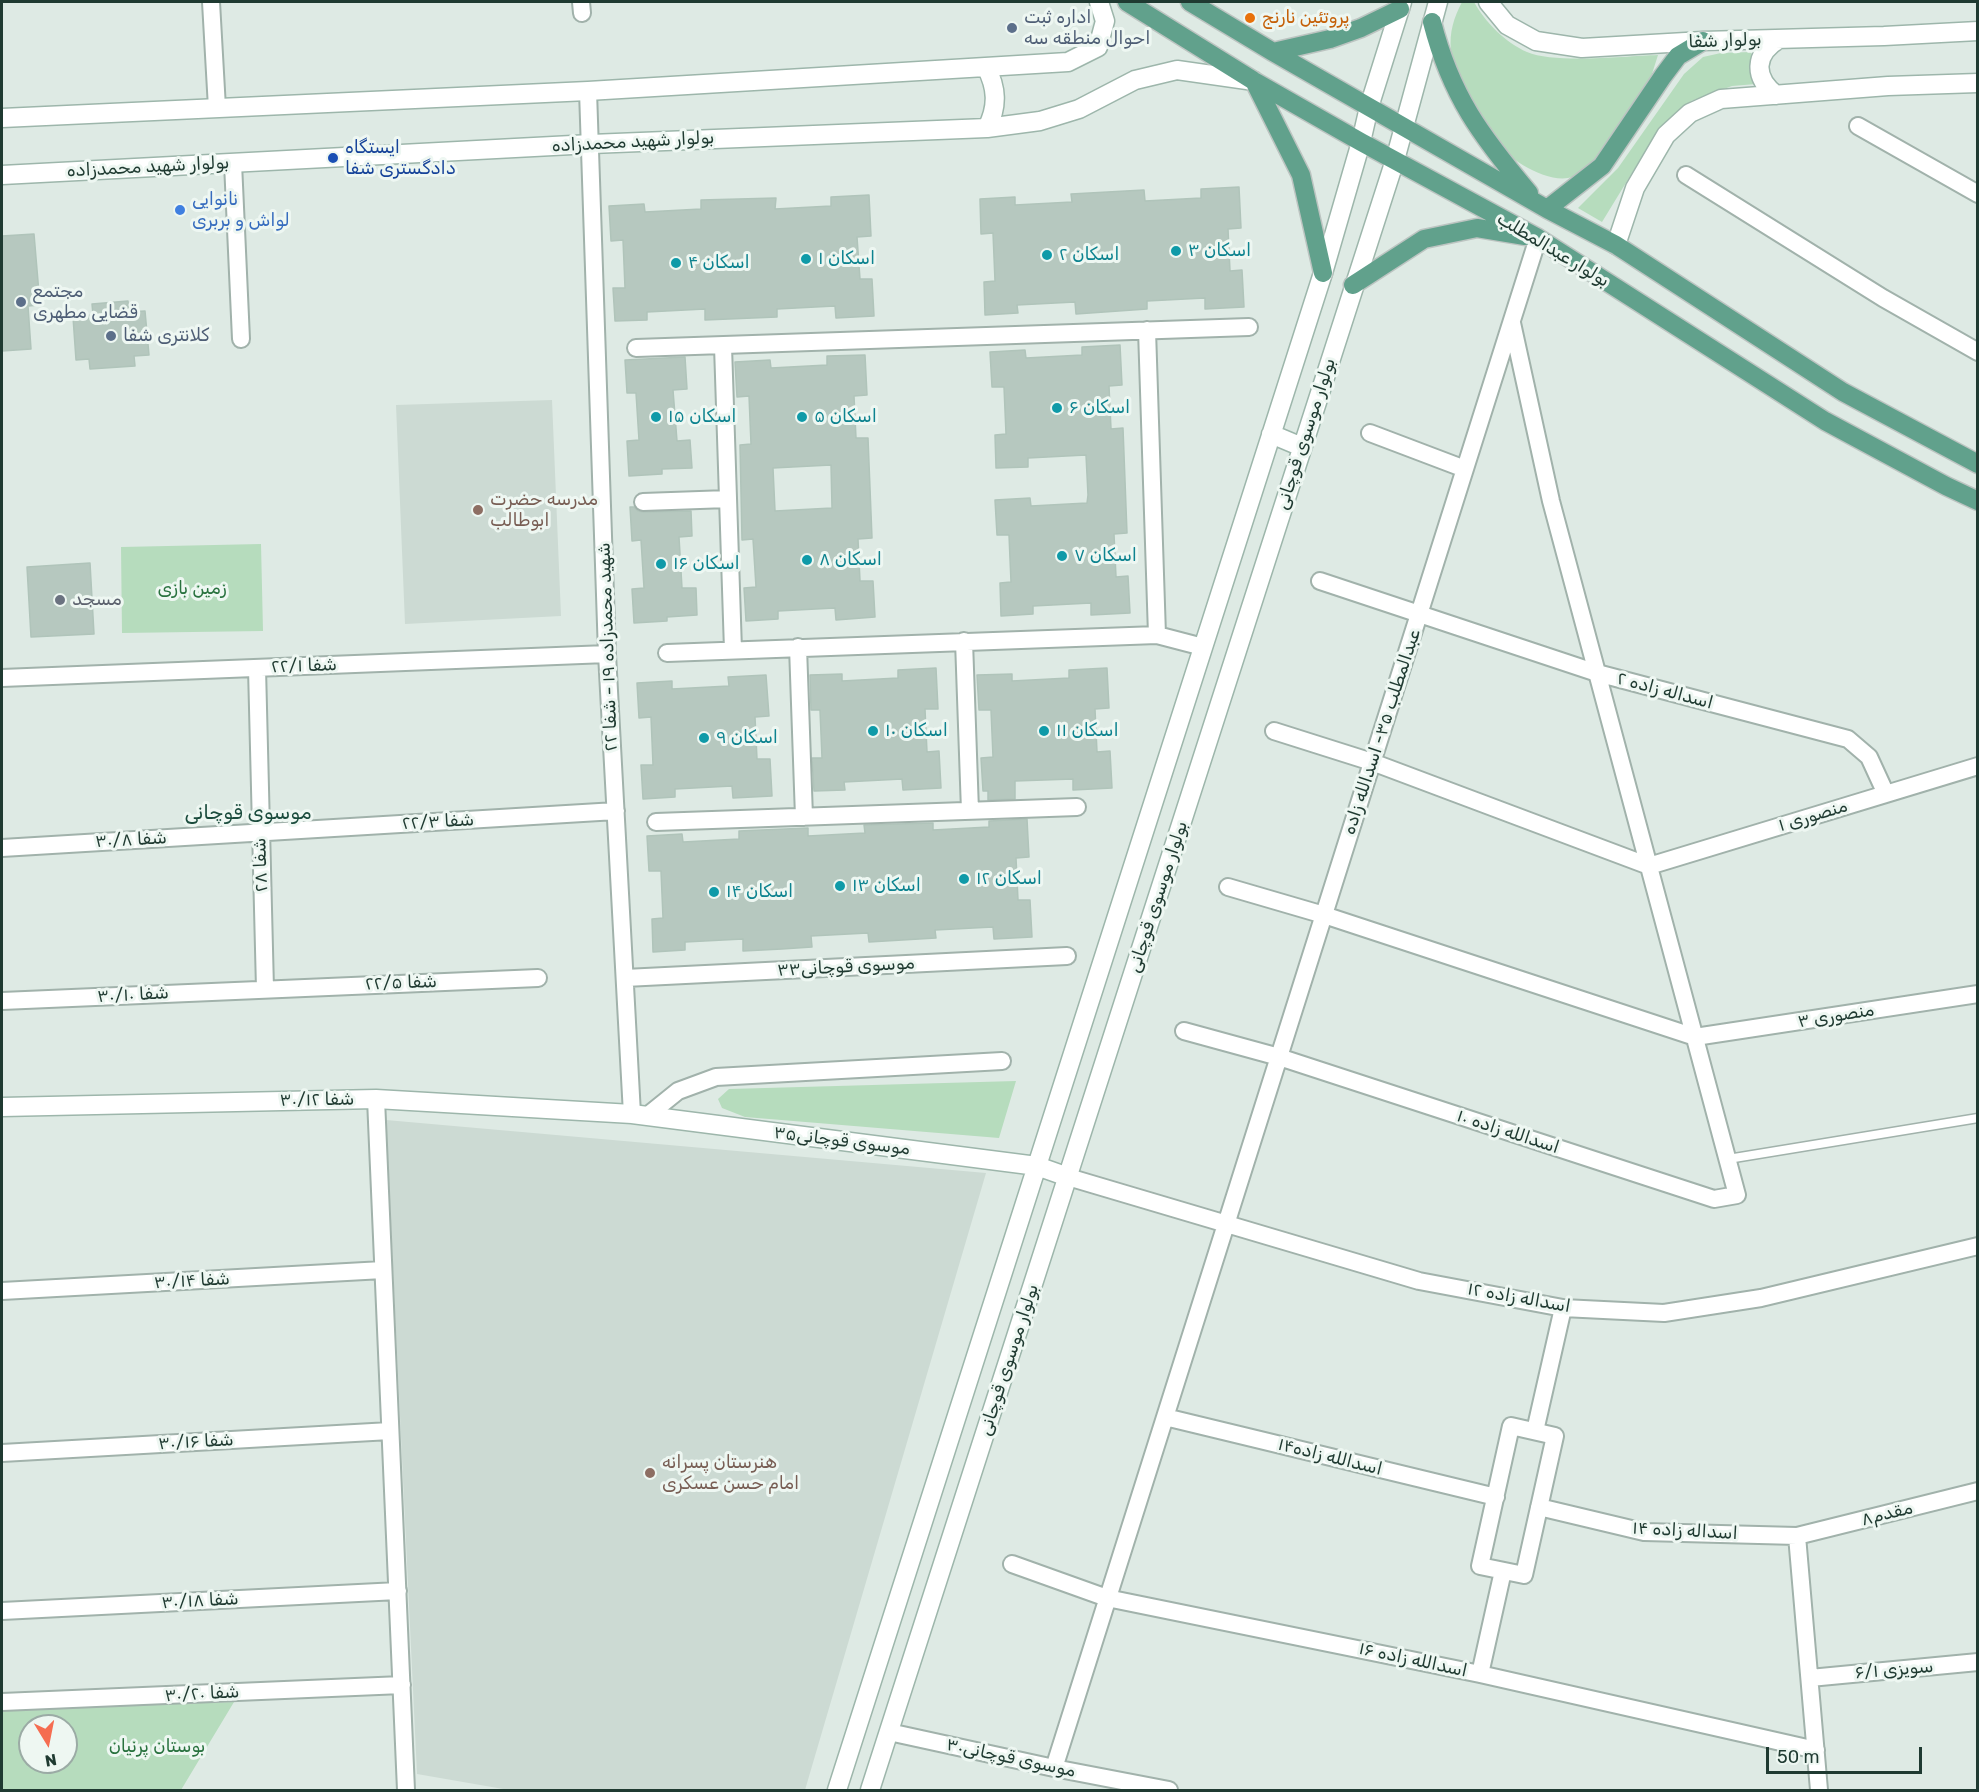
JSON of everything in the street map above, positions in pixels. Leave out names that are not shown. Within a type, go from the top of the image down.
[{"type":"main road","name":"بولوار عبدالمطلب","points":[[1127,2],[1254,81],[1538,238],[1825,421],[1977,501]]},
{"type":"main road","name":"بولوار عبدالمطلب","points":[[1190,2],[1543,207],[1616,245],[1843,392],[1977,464]]},
{"type":"main road","points":[[1273,52],[1330,39],[1361,28],[1401,5]]},
{"type":"main road","points":[[1432,21],[1440,55],[1458,96],[1489,146],[1543,207],[1602,166],[1678,56],[1703,41]]},
{"type":"main road","points":[[1254,81],[1301,175],[1323,273]]},
{"type":"main road","points":[[1353,285],[1424,239],[1477,228],[1538,238]]},
{"type":"street","points":[[211,2],[218,108]]},
{"type":"street","points":[[2,118],[588,91],[1068,62],[1098,47],[1105,21],[1099,2]]},
{"type":"street","name":"بولوار موسوی قوچانی","points":[[870,1791],[1395,160],[1438,2]]},
{"type":"street","name":"بولوار شفا","points":[[1488,2],[1507,25],[1536,41],[1582,48],[1977,31]]},
{"type":"street","name":"بولوار موسوی قوچانی","points":[[837,1791],[1323,273],[1369,107],[1401,5]]},
{"type":"street","points":[[1776,94],[1761,78],[1759,66],[1762,55],[1769,45],[1779,39]]},
{"type":"street","points":[[986,67],[995,90],[994,110],[987,128]]},
{"type":"street","name":"بولوار شهید محمدزاده","points":[[2,175],[591,144],[987,128],[1040,121],[1080,109],[1135,80],[1177,70],[1254,81]]},
{"type":"street","points":[[1616,245],[1635,188],[1666,135],[1690,113],[1721,99],[1888,86],[1977,83]]},
{"type":"street","name":"شهید محمدزاده ۱۹ - شفا ۲۲","points":[[588,91],[607,654],[625,978],[640,1115]]},
{"type":"street","points":[[1858,126],[1977,194]]},
{"type":"street","points":[[233,163],[241,339]]},
{"type":"street","points":[[1686,175],[1883,298],[1977,352]]},
{"type":"street","name":"عبدالمطلب ۳۵- اسدالله زاده","points":[[1054,1768],[1538,238]]},
{"type":"street","points":[[1512,322],[1551,501],[1728,1159]]},
{"type":"street","points":[[636,348],[1249,327]]},
{"type":"street","points":[[1147,330],[1157,634]]},
{"type":"street","points":[[723,346],[733,650]]},
{"type":"street","points":[[1271,434],[1302,447]]},
{"type":"street","points":[[1370,434],[1465,469]]},
{"type":"street","points":[[643,502],[728,499]]},
{"type":"street","name":"اسداله زاده ۲","points":[[1320,581],[1598,673],[1848,739],[1869,757],[1886,794]]},
{"type":"street","points":[[667,652],[1157,634],[1203,647]]},
{"type":"street","points":[[964,641],[970,811]]},
{"type":"street","points":[[798,647],[804,817]]},
{"type":"street","name":"۲۲/۱ شفا","points":[[2,678],[607,654]]},
{"type":"street","name":"شفا ۲۸","points":[[256,668],[265,989]]},
{"type":"street","points":[[1274,731],[1372,762],[1649,866]]},
{"type":"street","name":"منصوری ۱","points":[[1649,866],[1977,766]]},
{"type":"street","points":[[656,822],[1077,807]]},
{"type":"street","name":"شفا ۲۲/۳","points":[[260,832],[616,811]]},
{"type":"street","name":"شفا ۳۰/۸","points":[[2,848],[260,832]]},
{"type":"street","points":[[1228,887],[1324,915],[1695,1037]]},
{"type":"street","name":"موسوی قوچانی۳۳","points":[[625,978],[1067,956]]},
{"type":"street","name":"شفا ۲۲/۵","points":[[265,989],[538,978]]},
{"type":"street","name":"شفا ۳۰/۱۰","points":[[2,1001],[265,989]]},
{"type":"street","name":"منصوری ۳","points":[[1695,1037],[1977,994]]},
{"type":"street","name":"اسدالله زاده ۱۰","points":[[1184,1031],[1279,1057],[1714,1199],[1737,1195],[1728,1159]]},
{"type":"street","points":[[640,1115],[678,1091],[716,1077],[1002,1061]]},
{"type":"street","points":[[375,1099],[408,1790]]},
{"type":"street","name":"شفا ۳۰/۱۲","points":[[2,1107],[375,1099],[640,1115]]},
{"type":"street","name":"موسوی قوچانی۳۵","points":[[640,1115],[1037,1166],[1068,1177]]},
{"type":"street","name":"اسداله زاده ۱۲","points":[[1068,1177],[1419,1281],[1563,1308],[1664,1314],[1761,1298],[1977,1246]]},
{"type":"street","name":"شفا ۳۰/۱۴","points":[[2,1291],[383,1270]]},
{"type":"street","points":[[1535,1431],[1563,1308]]},
{"type":"street","name":"اسدالله زاده۱۴","points":[[1165,1417],[1496,1497]]},
{"type":"street","points":[[1511,1426],[1535,1431],[1555,1436],[1524,1575],[1480,1566],[1511,1426]]},
{"type":"street","name":"شفا ۳۰/۱۶","points":[[2,1453],[390,1431]]},
{"type":"street","name":"مقدم۸","points":[[1797,1536],[1977,1491]]},
{"type":"street","name":"اسداله زاده ۱۴","points":[[1539,1507],[1644,1532],[1797,1536]]},
{"type":"street","points":[[1797,1536],[1819,1791]]},
{"type":"street","name":"اسدالله زاده ۱۶","points":[[1012,1564],[1107,1598],[1479,1674],[1816,1750]]},
{"type":"street","points":[[1479,1674],[1503,1571]]},
{"type":"street","name":"شفا ۳۰/۱۸","points":[[2,1611],[398,1591]]},
{"type":"street","name":"سویزی ۶/۱","points":[[1810,1678],[1977,1662]]},
{"type":"street","name":"شفا ۳۰/۲۰","points":[[2,1702],[402,1685]]},
{"type":"street","name":"موسوی قوچانی۳۰","points":[[889,1732],[1169,1791]]},
{"type":"lane","points":[[1728,1159],[1977,1118]]},
{"type":"shaded area","name":"مدرسه حضرت ابوطالب","points":[[552,400],[561,616],[405,624],[396,405]]},
{"type":"shaded area","name":"هنرستان پسرانه امام حسن عسکری","points":[[386,1120],[986,1173],[805,1790],[509,1790],[417,1774]]},
{"type":"green space","points":[[1462,2],[1474,2],[1490,24],[1504,37],[1519,48],[1539,56],[1610,58],[1658,55],[1651,77],[1591,164],[1580,173],[1571,177],[1558,178],[1537,172],[1516,160],[1493,138],[1459,77],[1452,57],[1451,31]]},
{"type":"green space","points":[[1751,52],[1756,84],[1732,86],[1691,101],[1643,155],[1602,222],[1578,208],[1618,168],[1684,74],[1703,57],[1721,53]]},
{"type":"green space","name":"زمین بازی","points":[[261,544],[263,631],[122,633],[121,547]]},
{"type":"green space","points":[[1016,1081],[999,1138],[745,1117],[722,1108],[718,1099],[729,1089]]},
{"type":"green space","name":"بوستان پرنیان","points":[[234,1702],[181,1790],[2,1790],[2,1709]]},
{"type":"building","points":[[1239,187],[1241,228],[1228,229],[1230,271],[1242,270],[1244,307],[1205,309],[1205,298],[1147,301],[1147,309],[1076,314],[1075,302],[1017,305],[1018,313],[985,315],[984,282],[995,281],[993,233],[981,234],[980,199],[1015,197],[1015,205],[1072,202],[1071,194],[1144,190],[1145,201],[1201,198],[1201,189]]},
{"type":"building","points":[[869,195],[871,236],[857,237],[860,279],[872,279],[874,316],[836,318],[835,306],[777,309],[777,317],[705,320],[705,309],[647,312],[647,320],[615,321],[613,288],[625,288],[623,240],[611,241],[609,206],[644,204],[645,212],[701,209],[701,200],[776,198],[775,209],[831,206],[831,197]]},
{"type":"building","name":"مجتمع قضایی مطهری","points":[[34,234],[40,305],[28,306],[31,349],[2,351],[2,236]]},
{"type":"building","name":"کلانتری شفا","points":[[128,301],[129,312],[145,311],[149,355],[134,356],[135,366],[90,369],[89,359],[76,360],[73,317],[93,315],[92,304]]},
{"type":"building","points":[[1120,345],[1122,385],[1109,386],[1111,429],[1123,428],[1127,533],[1114,534],[1116,577],[1128,576],[1130,613],[1091,615],[1091,603],[1033,606],[1033,614],[1001,616],[1000,583],[1011,582],[1009,535],[997,535],[995,500],[1030,498],[1031,506],[1087,503],[1088,495],[1086,455],[1028,458],[1028,467],[996,468],[995,435],[1006,434],[1004,387],[992,387],[990,352],[1025,350],[1026,358],[1082,355],[1082,347]]},
{"type":"building","points":[[865,355],[867,395],[854,396],[856,438],[868,438],[872,538],[858,539],[860,581],[873,581],[875,617],[836,620],[835,608],[778,611],[778,619],[746,621],[744,588],[756,587],[753,539],[742,540],[740,445],[751,444],[749,396],[737,397],[735,362],[770,360],[771,368],[827,365],[827,356]],"holes":[[[831,465],[832,508],[775,511],[773,468]]]},
{"type":"building","name":"اسکان ۱۵","points":[[685,357],[687,389],[673,390],[677,441],[690,440],[692,468],[662,469],[662,474],[629,476],[627,441],[639,440],[636,393],[627,393],[625,360]]},
{"type":"building","name":"اسکان ۱۶","points":[[630,507],[643,512],[691,511],[692,536],[679,537],[682,588],[696,588],[697,615],[667,617],[667,621],[634,623],[632,589],[644,588],[641,540],[632,541]]},
{"type":"building","name":"مسجد","points":[[90,563],[94,634],[31,637],[27,567]]},
{"type":"building","name":"اسکان ۱۰","points":[[936,668],[938,709],[925,709],[927,752],[939,751],[941,788],[903,790],[902,779],[844,782],[845,790],[814,791],[812,758],[822,758],[820,710],[811,710],[810,675],[842,674],[842,681],[898,678],[898,670]]},
{"type":"building","name":"اسکان ۱۱","points":[[1107,668],[1109,708],[1095,709],[1097,752],[1110,751],[1112,788],[1073,790],[1073,779],[1015,781],[1015,799],[988,800],[988,791],[983,791],[981,758],[993,757],[991,710],[979,710],[977,675],[1012,674],[1012,681],[1069,678],[1069,670]]},
{"type":"building","name":"اسکان ۹","points":[[766,675],[769,716],[755,717],[757,759],[770,759],[772,796],[733,798],[732,786],[675,789],[675,797],[643,799],[641,765],[653,765],[651,717],[639,718],[637,683],[672,681],[672,689],[729,686],[728,677]]},
{"type":"building","points":[[1027,819],[1029,857],[1016,858],[1018,900],[1030,900],[1032,937],[994,939],[993,927],[935,930],[936,938],[869,942],[868,933],[811,936],[812,947],[743,951],[743,939],[685,942],[685,950],[653,952],[652,919],[663,918],[661,871],[649,871],[647,836],[682,834],[683,842],[739,839],[739,831],[808,828],[808,836],[865,833],[864,825],[933,823],[933,830],[989,827],[989,821]]},
{"type":"place","name":"پروتئین نارنج","points":[[1250,18]]},
{"type":"place","name":"اداره ثبت احوال منطقه سه","points":[[1012,28]]},
{"type":"place","name":"ایستگاه دادگستری شفا","points":[[333,158]]},
{"type":"place","name":"نانوایی لواش و بربری","points":[[180,210]]},
{"type":"place","name":"اسکان ۳","points":[[1176,251]]},
{"type":"place","name":"اسکان ۲","points":[[1047,255]]},
{"type":"place","name":"اسکان ۱","points":[[806,259]]},
{"type":"place","name":"اسکان ۴","points":[[676,263]]},
{"type":"place","name":"مجتمع قضایی مطهری","points":[[21,302]]},
{"type":"place","name":"کلانتری شفا","points":[[111,336]]},
{"type":"place","name":"اسکان ۶","points":[[1057,408]]},
{"type":"place","name":"اسکان ۱۵","points":[[656,417]]},
{"type":"place","name":"اسکان ۵","points":[[802,417]]},
{"type":"place","name":"مدرسه حضرت ابوطالب","points":[[478,510]]},
{"type":"place","name":"اسکان ۷","points":[[1062,556]]},
{"type":"place","name":"اسکان ۸","points":[[807,560]]},
{"type":"place","name":"اسکان ۱۶","points":[[661,564]]},
{"type":"place","name":"مسجد","points":[[60,600]]},
{"type":"place","name":"اسکان ۱۰","points":[[873,731]]},
{"type":"place","name":"اسکان ۱۱","points":[[1044,731]]},
{"type":"place","name":"اسکان ۹","points":[[704,738]]},
{"type":"place","name":"اسکان ۱۲","points":[[964,879]]},
{"type":"place","name":"اسکان ۱۳","points":[[840,886]]},
{"type":"place","name":"اسکان ۱۴","points":[[714,892]]},
{"type":"place","name":"هنرستان پسرانه امام حسن عسکری","points":[[650,1473]]},
{"type":"district","name":"موسوی قوچانی","points":[[248,813]]}]
